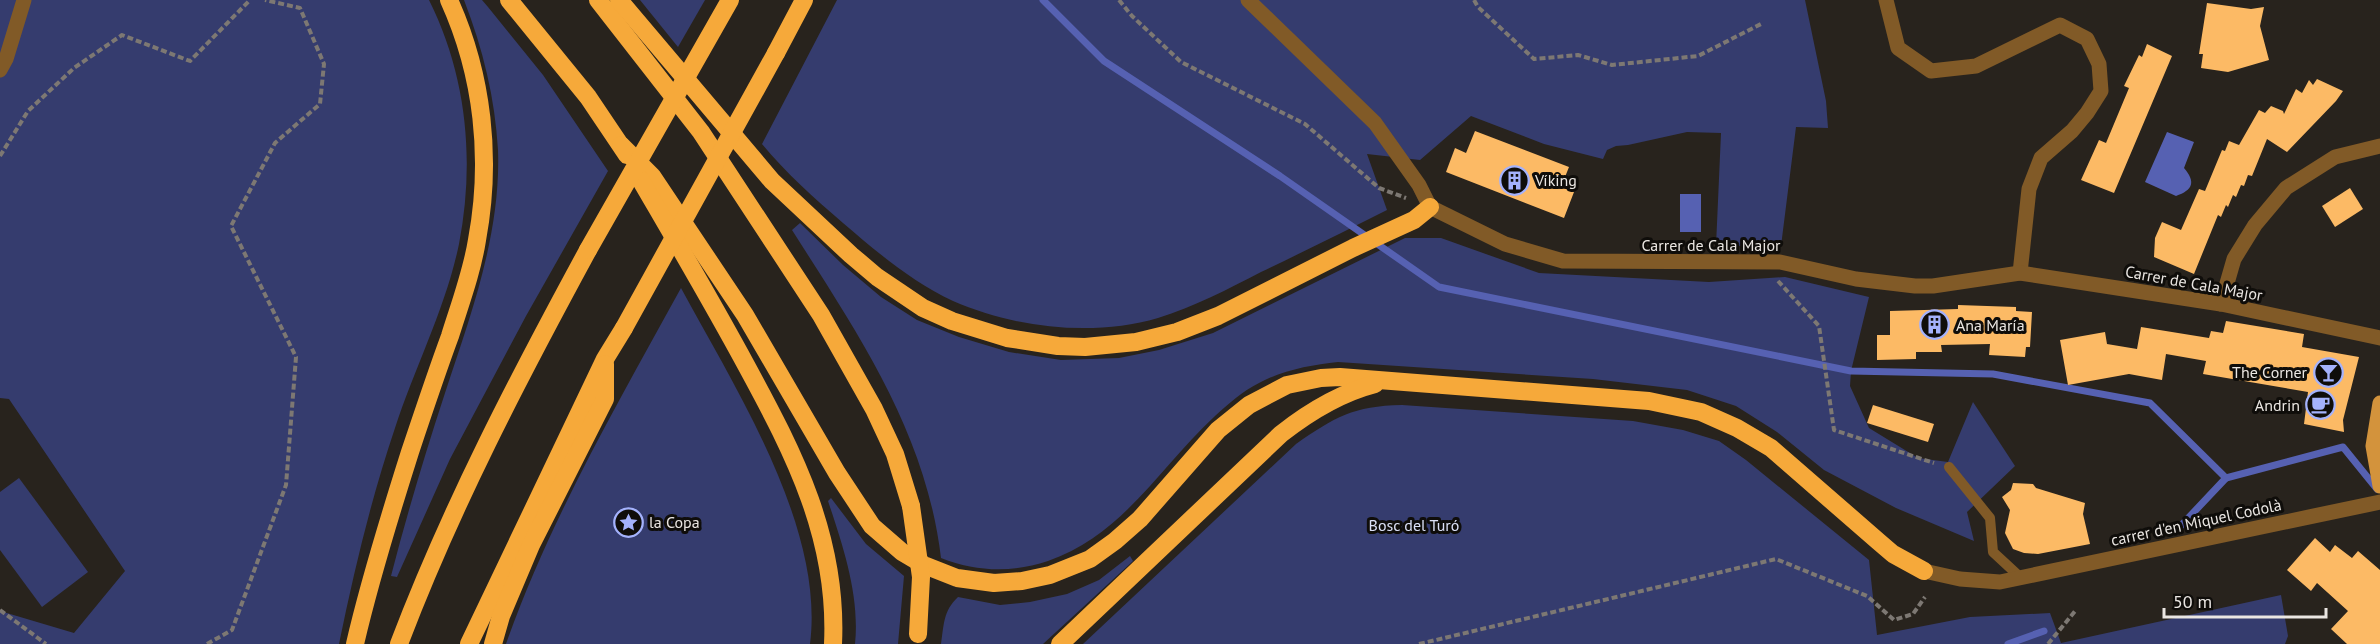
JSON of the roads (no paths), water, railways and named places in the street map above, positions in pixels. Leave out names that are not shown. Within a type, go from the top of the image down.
[{"type":"highway","points":[[355,644],[400,483],[463,295],[482,213],[484,148],[478,92],[463,36],[449,0]]},
{"type":"highway","points":[[509,0],[588,97],[621,145],[724,324],[791,451],[814,509],[828,560],[834,615],[833,644]]},
{"type":"highway","points":[[598,0],[701,132],[821,315],[874,409],[895,454],[911,506],[921,577],[917,639]]},
{"type":"highway","points":[[619,0],[772,181],[851,255],[899,293],[923,308],[972,328],[1007,338],[1058,346],[1085,347],[1136,342],[1177,332],[1218,316],[1414,220],[1430,207]]},
{"type":"highway","points":[[399,644],[433,559],[488,438],[588,250],[730,0]]},
{"type":"highway","points":[[468,644],[605,359],[804,0]]},
{"type":"highway","points":[[621,145],[652,176],[745,315],[837,473],[872,526],[902,552],[933,569],[957,578],[1006,583],[1043,577],[1073,566],[1103,550],[1128,530],[1218,430],[1262,397],[1287,385],[1321,378],[1340,377],[1649,401],[1701,412],[1737,428],[1770,448],[1893,554],[1924,571]]},
{"type":"highway","points":[[493,644],[501,616],[531,545],[604,399],[605,359]]},
{"type":"highway","points":[[1060,644],[1266,447],[1296,422],[1344,394],[1384,382]]},
{"type":"main road","points":[[2380,402],[2373,446],[2380,486]]},
{"type":"street","points":[[0,70],[6,59],[24,0]]},
{"type":"street","points":[[1248,0],[1375,123],[1419,185],[1430,207]]},
{"type":"street","points":[[1886,0],[1898,48],[1930,71],[1976,66],[2060,25],[2087,39],[2099,64],[2100,91],[2080,122],[2041,158],[2030,189],[2020,273]]},
{"type":"street","points":[[2221,304],[2234,259],[2255,225],[2286,188],[2335,157],[2380,146]]},
{"type":"street","name":"Carrer de Cala Major","points":[[1430,207],[1505,244],[1563,261],[1780,262],[1857,279],[1915,286],[1933,286],[2020,273],[2221,304],[2380,338]]},
{"type":"street","name":"carrer d'en Miquel Codolà","points":[[1924,571],[1981,582],[2000,582],[2380,502]]},
{"type":"lane","points":[[1949,467],[1990,518],[1994,552],[2020,577]]},
{"type":"waterway","points":[[1043,0],[1104,61],[1280,176],[1439,287],[1851,371],[1993,374],[2150,403],[2226,478],[2343,447],[2377,489]]},
{"type":"waterway","points":[[2176,531],[2226,478]]},
{"type":"waterway","points":[[2008,644],[2044,631]]},
{"type":"place","name":"Víking","points":[[1514,180]]},
{"type":"place","name":"Ana María","points":[[1935,325]]},
{"type":"place","name":"The Corner","points":[[2328,372]]},
{"type":"place","name":"Andrin","points":[[2321,405]]},
{"type":"place","name":"la Copa","points":[[628,522]]},
{"type":"park label","name":"Bosc del Turó","points":[[1414,525]]}]
